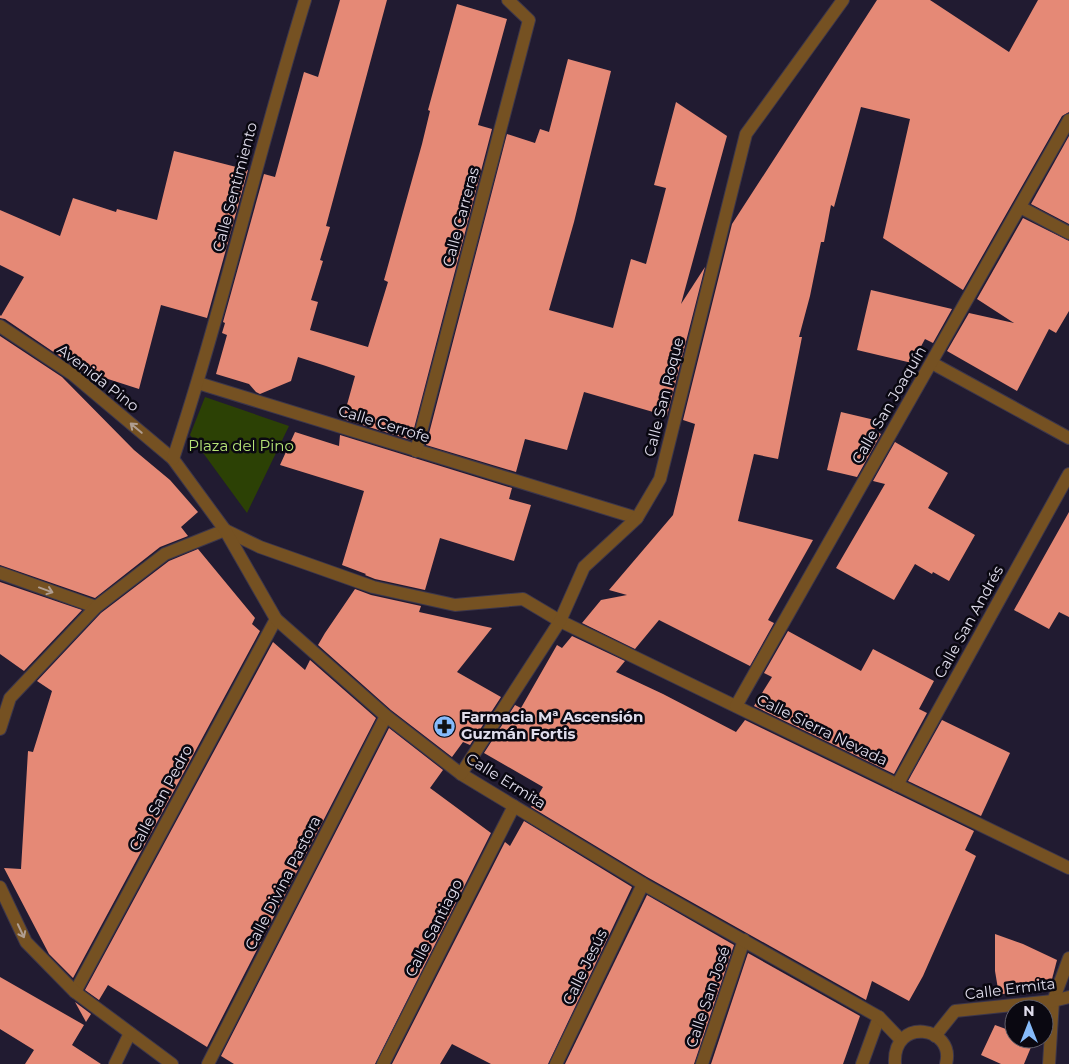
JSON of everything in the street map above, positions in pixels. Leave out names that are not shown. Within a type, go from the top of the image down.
[{"type":"street","name":"Calle Sentimiento","points":[[198,383],[285,65],[306,0]]},
{"type":"street","name":"Calle Carreras","points":[[416,451],[529,20],[508,0]]},
{"type":"street","name":"Calle San Roque","points":[[461,774],[560,621],[584,567],[637,518],[660,479],[746,134],[843,0]]},
{"type":"street","name":"Calle San Joaquín","points":[[736,706],[1069,120]]},
{"type":"street","points":[[1020,207],[1069,233]]},
{"type":"street","name":"Avenida Pino","points":[[0,326],[72,374],[173,459]]},
{"type":"street","points":[[932,363],[1069,438]]},
{"type":"street","name":"Calle Cerrofe","points":[[198,383],[637,518]]},
{"type":"street","points":[[173,459],[198,383]]},
{"type":"street","name":"Calle Ermita","points":[[173,459],[226,530],[276,619],[386,716],[461,774],[643,884],[879,1017],[901,1040]]},
{"type":"street","name":"Calle San Andrés","points":[[897,785],[1069,474]]},
{"type":"street","points":[[0,729],[10,698],[96,607],[165,554],[226,530]]},
{"type":"street","name":"Calle Sierra Nevada","points":[[226,530],[260,547],[373,587],[455,605],[523,600],[560,621],[1069,868]]},
{"type":"street","points":[[0,573],[96,607]]},
{"type":"street","name":"Calle San Pedro","points":[[75,992],[276,619]]},
{"type":"street","name":"Calle Divina Pastora","points":[[208,1064],[386,716]]},
{"type":"street","name":"Calle Santiago","points":[[383,1064],[514,806]]},
{"type":"street","name":"Calle Jesús","points":[[556,1064],[643,884]]},
{"type":"street","points":[[0,887],[26,942],[75,992],[172,1064]]},
{"type":"street","name":"Calle San José","points":[[702,1064],[744,940]]},
{"type":"street","points":[[1054,999],[1069,958]]},
{"type":"street","name":"Calle Ermita","points":[[1054,1002],[1069,997]]},
{"type":"street","name":"Calle Ermita","points":[[935,1036],[956,1011],[1004,1007]]},
{"type":"street","points":[[862,1064],[879,1017]]},
{"type":"street","points":[[895,1064],[896,1048],[901,1040],[913,1032],[921,1031],[941,1040],[945,1046],[950,1063]]},
{"type":"street","points":[[115,1064],[130,1033]]},
{"type":"street","points":[[1049,1064],[1050,1049]]},
{"type":"green space","name":"Plaza del Pino","points":[[205,397],[289,426],[247,513],[190,435]]},
{"type":"building","points":[[340,0],[387,0],[326,226],[330,227],[320,260],[323,261],[311,300],[318,302],[310,330],[368,347],[388,282],[384,280],[422,144],[430,111],[428,110],[457,4],[507,19],[478,125],[492,129],[411,440],[343,419],[355,376],[326,366],[298,357],[291,381],[260,394],[249,384],[216,374],[227,335],[222,333],[225,323],[223,322],[264,174],[275,177],[304,72],[318,77]]},
{"type":"building","points":[[877,0],[930,0],[1009,52],[1038,0],[1069,0],[1069,112],[1062,116],[963,290],[883,238],[910,119],[861,107],[834,207],[831,205],[824,242],[821,242],[799,337],[802,337],[778,459],[754,454],[738,521],[813,540],[768,620],[774,623],[750,666],[659,620],[635,649],[582,623],[601,600],[627,595],[609,590],[673,515],[695,424],[683,420],[732,224]]},
{"type":"building","points":[[568,59],[611,71],[574,222],[549,310],[613,328],[631,259],[646,264],[666,188],[654,185],[676,102],[727,136],[681,304],[705,267],[667,416],[584,392],[567,450],[525,439],[516,472],[426,445],[507,134],[535,143],[540,129],[549,132]]},
{"type":"building","points":[[1069,136],[1069,224],[1031,204]]},
{"type":"building","points":[[174,151],[248,170],[207,318],[161,305],[139,389],[80,370],[5,319],[0,318],[0,315],[24,277],[0,265],[0,210],[60,236],[73,198],[116,212],[117,209],[157,220]]},
{"type":"building","points":[[1023,218],[1069,241],[1069,311],[1056,333],[1049,329],[1017,391],[947,351],[969,313],[1014,323],[977,299]]},
{"type":"building","points":[[871,290],[952,309],[933,343],[925,339],[912,363],[857,350]]},
{"type":"building","points":[[0,336],[62,377],[134,450],[170,480],[198,512],[181,527],[188,536],[160,547],[95,598],[0,565]]},
{"type":"building","points":[[841,412],[879,421],[874,430],[881,434],[857,477],[827,470]]},
{"type":"building","points":[[295,432],[339,446],[340,435],[512,488],[509,499],[531,505],[514,561],[440,538],[425,590],[375,579],[342,565],[364,491],[280,465]]},
{"type":"building","points":[[895,442],[948,473],[928,508],[975,535],[949,581],[915,564],[894,600],[836,568],[885,484],[873,481]]},
{"type":"building","points":[[1069,512],[1069,617],[1059,612],[1049,629],[1014,610]]},
{"type":"building","points":[[198,549],[255,618],[252,624],[260,631],[73,978],[49,954],[4,868],[21,869],[28,751],[33,752],[52,691],[37,681],[101,613],[169,561]]},
{"type":"building","points":[[0,582],[82,610],[24,671],[0,654]]},
{"type":"building","points":[[355,589],[371,595],[421,606],[419,612],[492,628],[457,672],[501,697],[470,745],[463,742],[452,757],[391,710],[318,645]]},
{"type":"building","points":[[788,631],[861,671],[873,649],[934,681],[919,709],[927,713],[894,774],[754,706],[772,677],[764,673]]},
{"type":"building","points":[[572,636],[625,661],[616,672],[736,732],[745,720],[974,831],[965,850],[976,856],[923,976],[909,1001],[872,981],[866,1000],[647,877],[531,807],[543,787],[484,753],[515,705],[521,708],[557,645],[562,648]]},
{"type":"building","points":[[273,642],[305,670],[310,660],[376,718],[207,1047],[108,985],[99,1000],[85,990]]},
{"type":"building","points":[[942,720],[1010,753],[981,816],[908,781]]},
{"type":"building","points":[[389,728],[443,770],[430,788],[491,833],[375,1064],[234,1064],[221,1056]]},
{"type":"building","points":[[524,821],[632,887],[548,1064],[491,1064],[452,1044],[440,1064],[392,1064],[505,842],[510,846]]},
{"type":"building","points":[[647,895],[734,945],[694,1064],[565,1064]]},
{"type":"building","points":[[995,934],[1023,944],[1057,960],[1051,983],[999,995],[995,971]]},
{"type":"building","points":[[748,953],[860,1016],[843,1064],[711,1064]]},
{"type":"building","points":[[0,977],[84,1025],[72,1045],[101,1064],[25,1064],[34,1050],[0,1029]]},
{"type":"building","points":[[75,1002],[91,1014],[86,1022]]},
{"type":"building","points":[[995,1025],[1004,1028],[1004,1049],[1030,1049],[1024,1064],[1001,1064],[981,1055]]},
{"type":"place","name":"Farmacia Mª Ascensión Guzmán Fortis","points":[[445,726]]}]
